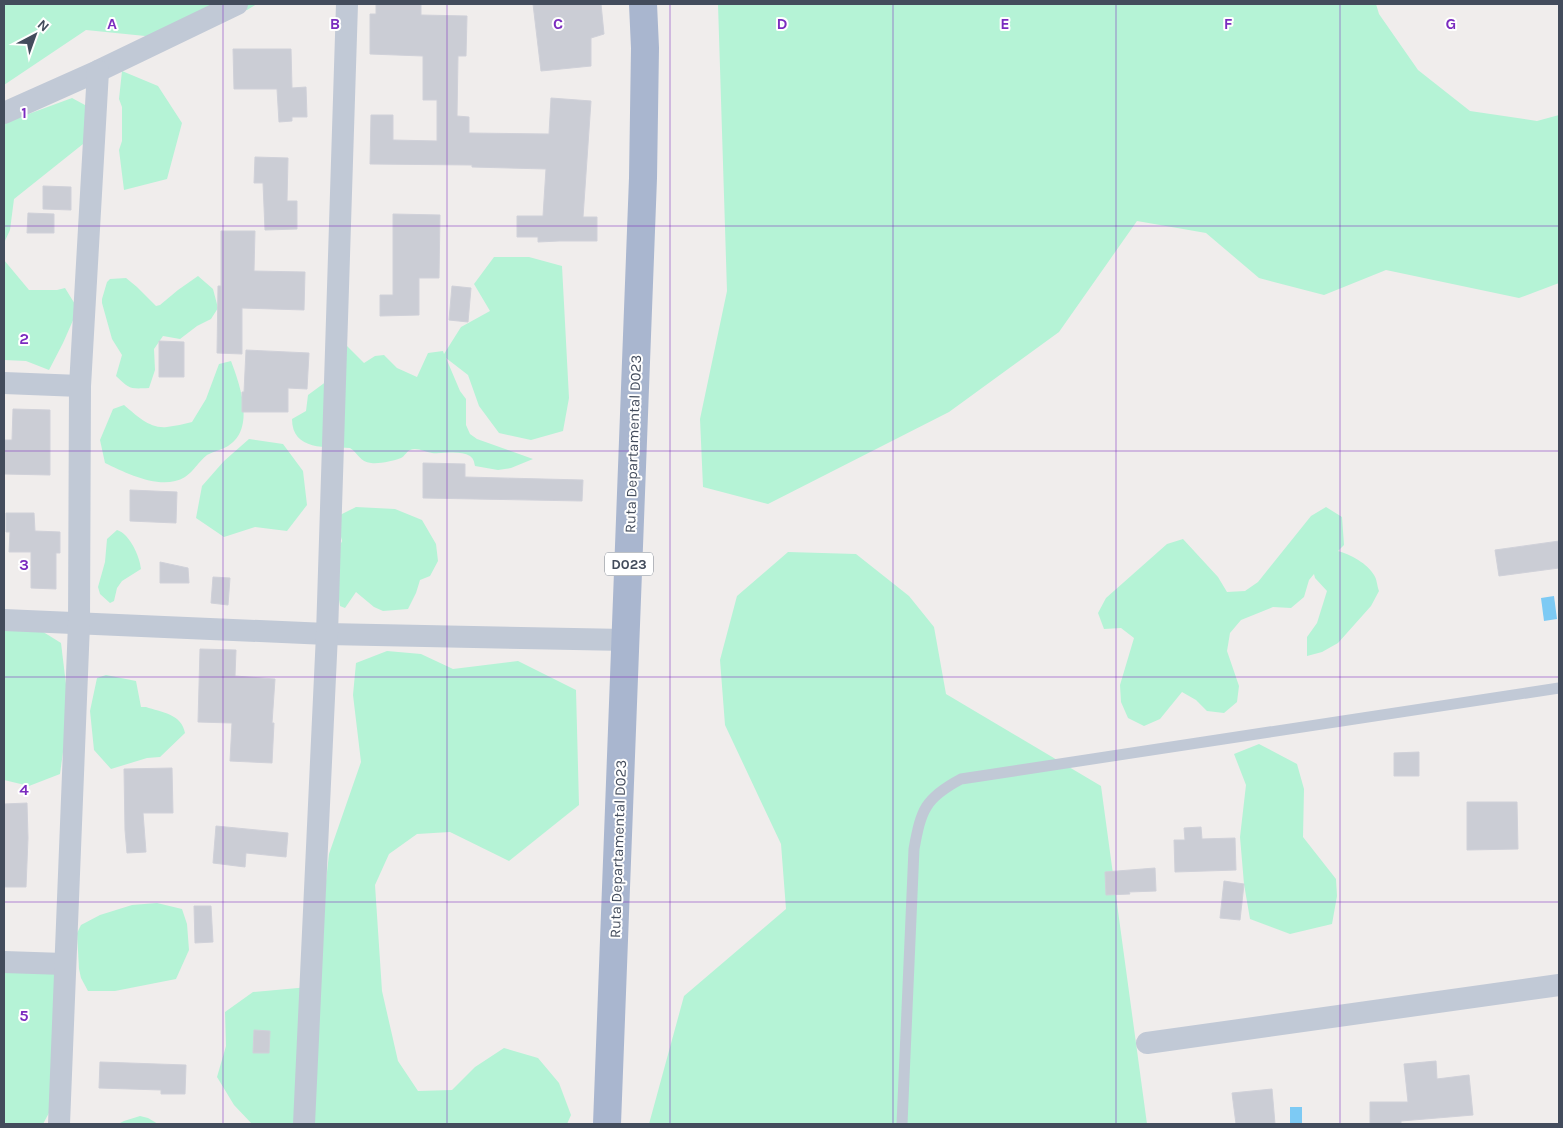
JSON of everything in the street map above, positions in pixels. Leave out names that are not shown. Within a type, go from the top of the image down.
[{"type":"main road","name":"Ruta Departamental D023","points":[[607,1124],[643,188],[643,4]]},
{"type":"street","points":[[4,113],[98,71],[237,4]]},
{"type":"street","points":[[304,1124],[328,634],[347,4]]},
{"type":"street","points":[[58,1124],[79,624],[80,386],[98,71]]},
{"type":"street","points":[[4,383],[80,386]]},
{"type":"street","points":[[4,620],[328,634],[626,640]]},
{"type":"street","points":[[4,962],[64,964]]},
{"type":"street","points":[[1147,1043],[1559,985]]},
{"type":"lane","points":[[902,1124],[914,849],[918,825],[925,806],[946,787],[961,779],[1559,688]]},
{"type":"green space","points":[[4,4],[257,4],[247,10],[192,16],[155,37],[86,30],[4,85]]},
{"type":"green space","points":[[718,4],[1376,4],[1379,14],[1418,70],[1470,111],[1537,121],[1559,115],[1559,283],[1519,298],[1386,270],[1324,295],[1259,278],[1206,233],[1137,221],[1059,332],[949,412],[768,504],[703,487],[700,419],[727,291]]},
{"type":"green space","points":[[122,71],[158,86],[182,123],[167,179],[124,190],[119,150],[122,141],[122,107],[119,99]]},
{"type":"green space","points":[[72,98],[96,111],[83,144],[14,199],[10,230],[4,243],[4,123]]},
{"type":"green space","points":[[494,257],[529,257],[562,266],[569,398],[563,431],[531,440],[499,433],[479,406],[468,375],[446,358],[460,391],[466,399],[466,425],[470,434],[477,439],[533,459],[511,468],[498,470],[475,466],[472,458],[466,454],[432,453],[415,449],[410,450],[398,459],[382,463],[371,463],[362,459],[350,448],[312,445],[298,437],[292,419],[306,411],[308,395],[327,381],[347,346],[364,363],[375,356],[384,355],[397,368],[417,377],[428,353],[443,351],[444,354],[461,327],[490,311],[474,284]]},
{"type":"green space","points":[[4,260],[29,290],[57,290],[65,288],[78,309],[49,370],[26,361],[4,360]]},
{"type":"green space","points":[[198,276],[213,289],[218,308],[211,319],[197,326],[180,339],[163,336],[154,349],[155,370],[149,388],[127,386],[116,376],[122,355],[112,339],[102,303],[107,282],[110,279],[126,278],[156,306],[160,305]]},
{"type":"green space","points":[[231,361],[241,394],[244,418],[242,429],[237,438],[228,446],[207,455],[191,472],[176,481],[156,482],[134,476],[105,463],[100,440],[113,409],[124,405],[149,424],[161,427],[192,422],[206,399],[219,364]]},
{"type":"green space","points":[[249,439],[283,444],[303,471],[307,505],[287,531],[255,527],[224,537],[196,518],[202,486],[224,461]]},
{"type":"green space","points":[[356,507],[395,509],[422,520],[436,544],[438,561],[430,576],[420,580],[408,609],[383,611],[374,607],[356,592],[345,608],[340,606],[333,561],[342,541],[336,517]]},
{"type":"green space","points":[[1326,507],[1342,517],[1344,545],[1338,551],[1348,554],[1368,567],[1375,577],[1379,591],[1371,606],[1338,643],[1322,652],[1307,656],[1307,637],[1317,623],[1327,591],[1315,578],[1314,574],[1309,580],[1304,597],[1291,608],[1273,607],[1241,620],[1230,633],[1227,651],[1239,686],[1237,702],[1224,713],[1207,711],[1196,700],[1182,692],[1160,719],[1144,726],[1128,718],[1121,702],[1120,685],[1134,638],[1121,628],[1104,629],[1098,613],[1106,598],[1167,544],[1183,539],[1218,577],[1227,592],[1245,591],[1258,582],[1311,516]]},
{"type":"green space","points":[[117,530],[122,532],[134,546],[141,569],[122,581],[117,588],[114,601],[110,603],[100,594],[98,587],[105,562],[107,539]]},
{"type":"green space","points":[[788,552],[856,554],[909,596],[934,627],[946,694],[1101,786],[1147,1124],[649,1124],[684,996],[786,909],[781,844],[725,725],[720,660],[737,596]]},
{"type":"green space","points":[[4,616],[32,625],[61,643],[69,709],[60,774],[29,786],[4,780]]},
{"type":"green space","points":[[387,651],[421,654],[453,669],[518,661],[576,690],[579,805],[509,861],[450,832],[417,834],[389,854],[375,885],[382,991],[398,1061],[418,1091],[452,1090],[475,1067],[504,1048],[538,1058],[559,1083],[571,1115],[567,1124],[252,1124],[234,1105],[217,1077],[226,1046],[225,1012],[253,992],[320,986],[318,954],[329,854],[361,762],[353,695],[356,663]]},
{"type":"green space","points":[[106,675],[136,681],[141,707],[164,712],[180,722],[185,733],[160,757],[147,758],[111,769],[94,750],[90,711],[97,678]]},
{"type":"green space","points":[[1259,744],[1297,764],[1304,789],[1303,837],[1336,879],[1337,896],[1332,924],[1290,934],[1250,919],[1244,884],[1240,837],[1246,785],[1234,754]]},
{"type":"green space","points":[[157,903],[182,909],[187,924],[189,950],[176,979],[115,991],[88,991],[81,978],[79,969],[77,933],[81,925],[100,915],[132,905]]},
{"type":"green space","points":[[4,958],[49,959],[70,988],[57,1098],[43,1124],[4,1124]]},
{"type":"green space","points":[[140,1116],[158,1124],[118,1124],[124,1121]]},
{"type":"water","points":[[1554,596],[1557,619],[1544,621],[1541,598]]},
{"type":"water","points":[[1290,1107],[1302,1107],[1302,1124],[1290,1124]]},
{"type":"building","points":[[376,4],[421,4],[421,15],[467,16],[466,56],[458,56],[457,116],[469,117],[469,133],[549,134],[551,98],[591,101],[583,217],[597,217],[597,241],[538,242],[538,237],[517,237],[517,216],[543,216],[546,169],[472,167],[472,165],[370,164],[371,115],[393,115],[393,140],[437,141],[437,100],[423,100],[423,56],[370,54],[370,14],[376,14]]},
{"type":"building","points":[[533,4],[601,4],[604,34],[591,38],[591,66],[541,71]]},
{"type":"building","points":[[233,49],[291,49],[292,88],[306,87],[307,117],[292,117],[292,121],[279,122],[277,89],[234,89]]},
{"type":"building","points":[[255,157],[288,158],[287,201],[297,201],[297,229],[265,230],[263,183],[254,183]]},
{"type":"building","points":[[43,186],[71,187],[71,210],[43,209]]},
{"type":"building","points":[[28,213],[54,214],[54,233],[27,233]]},
{"type":"building","points":[[393,214],[440,215],[439,278],[419,278],[419,315],[380,316],[380,295],[393,295]]},
{"type":"building","points":[[221,231],[255,231],[254,271],[305,272],[304,310],[242,308],[242,354],[217,353],[218,286],[221,286]]},
{"type":"building","points":[[452,286],[471,288],[468,322],[449,320]]},
{"type":"building","points":[[159,341],[184,342],[184,377],[159,377]]},
{"type":"building","points":[[246,350],[309,353],[307,389],[288,388],[288,412],[242,412]]},
{"type":"building","points":[[13,409],[50,410],[50,475],[4,474],[4,440],[12,440]]},
{"type":"building","points":[[423,463],[465,464],[465,477],[583,480],[582,501],[423,498]]},
{"type":"building","points":[[130,490],[177,492],[176,523],[130,521]]},
{"type":"building","points":[[6,513],[34,513],[35,531],[60,532],[60,553],[56,553],[56,589],[31,588],[31,552],[9,552],[10,532],[6,532]]},
{"type":"building","points":[[1559,541],[1559,568],[1499,576],[1495,550]]},
{"type":"building","points":[[160,562],[188,568],[189,583],[160,583]]},
{"type":"building","points":[[213,577],[230,578],[228,605],[211,603]]},
{"type":"building","points":[[200,649],[236,650],[235,676],[275,679],[272,763],[230,761],[232,723],[198,722]]},
{"type":"building","points":[[1419,752],[1419,776],[1394,776],[1394,753]]},
{"type":"building","points":[[172,768],[173,813],[143,813],[146,852],[127,853],[124,769]]},
{"type":"building","points":[[1467,802],[1517,802],[1518,849],[1467,850]]},
{"type":"building","points":[[27,803],[26,887],[4,887],[4,804]]},
{"type":"building","points":[[216,826],[288,833],[286,857],[246,853],[245,867],[213,863]]},
{"type":"building","points":[[1201,827],[1202,839],[1235,838],[1236,870],[1175,872],[1174,840],[1185,840],[1184,828]]},
{"type":"building","points":[[1155,868],[1156,891],[1106,895],[1105,872]]},
{"type":"building","points":[[1224,881],[1244,884],[1240,920],[1220,918]]},
{"type":"building","points":[[194,906],[211,906],[213,942],[195,943]]},
{"type":"building","points":[[254,1030],[270,1031],[269,1053],[253,1053]]},
{"type":"building","points":[[1436,1061],[1437,1079],[1469,1075],[1473,1115],[1401,1121],[1401,1124],[1370,1124],[1370,1102],[1408,1102],[1404,1064]]},
{"type":"building","points":[[100,1062],[186,1065],[185,1094],[161,1094],[161,1090],[99,1088]]},
{"type":"building","points":[[1272,1089],[1275,1124],[1236,1124],[1232,1093]]}]
